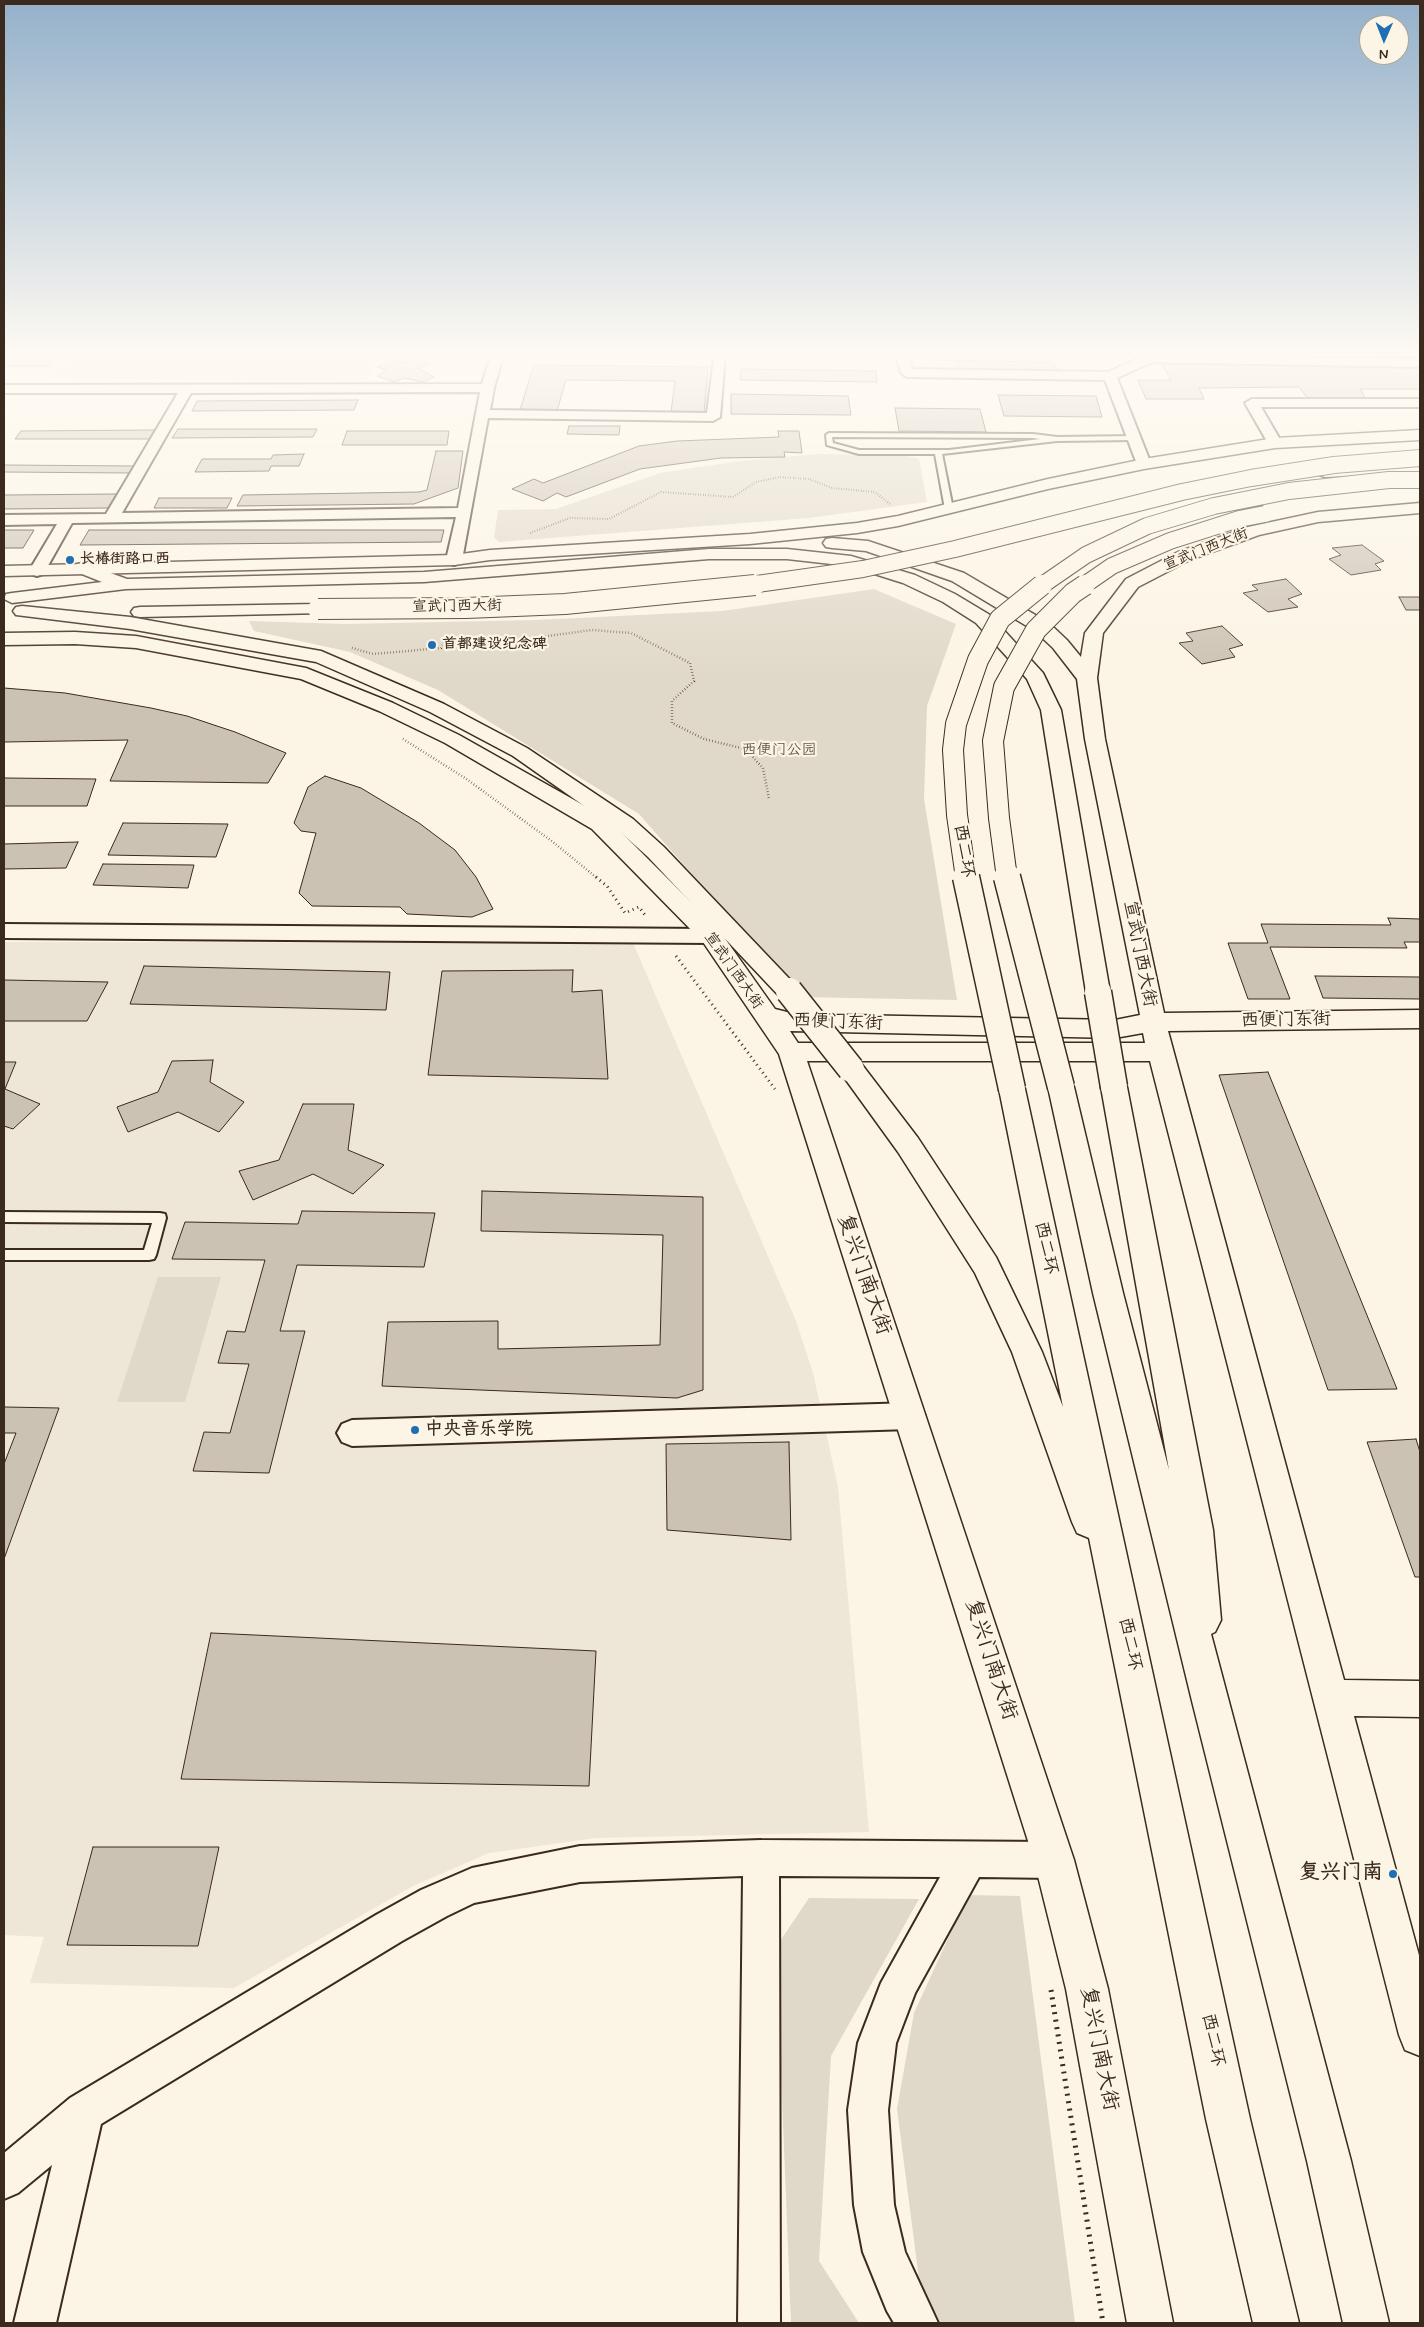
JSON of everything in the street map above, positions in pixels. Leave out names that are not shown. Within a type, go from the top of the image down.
[{"type":"main road","points":[[313,580],[490,555],[750,539],[857,528],[897,515],[949,509],[1048,484],[1141,465]]},
{"type":"main road","points":[[1176,476],[1239,465]]},
{"type":"main road","name":"宣武门西大街","points":[[11,605],[182,612],[466,608],[565,604],[762,584],[863,570],[1182,492],[1251,478],[1339,465]]},
{"type":"main road","name":"宣武门西大街","points":[[1251,478],[1338,471],[1420,468]]},
{"type":"main road","name":"西二环","points":[[1276,2323],[1228,2119],[1124,1618],[965,872],[957,815],[953,750],[956,724],[968,685],[978,660],[1000,619],[1042,585],[1086,555],[1147,526],[1214,506],[1289,491],[1390,480],[1420,480]]},
{"type":"main road","points":[[1366,2323],[1329,2161],[1210,1701],[1108,1293],[1061,1087],[1006,874],[999,818],[993,741],[1004,687],[1036,630],[1073,593],[1112,566],[1170,541],[1238,519],[1316,504],[1420,495]]},
{"type":"main road","name":"宣武门西大街","points":[[1156,1037],[1095,739],[1087,678],[1094,633],[1132,583],[1184,556],[1254,530],[1318,517],[1420,508]]},
{"type":"main road","points":[[896,556],[882,532],[885,526],[897,515]]},
{"type":"main road","points":[[629,581],[752,570],[845,556],[978,526]]},
{"type":"main road","points":[[750,539],[868,546],[958,577],[1031,618],[1051,634],[1087,678]]},
{"type":"main road","points":[[11,605],[126,584],[443,576],[599,561],[709,554],[787,554],[851,561],[909,579],[949,598],[983,619],[1036,677],[1051,710],[1114,1087],[1196,1530],[1210,1701]]},
{"type":"main road","points":[[4,571],[454,560]]},
{"type":"main road","points":[[84,568],[126,584]]},
{"type":"main road","name":"宣武门西大街","points":[[11,605],[336,593],[454,591]]},
{"type":"main road","points":[[11,605],[130,623],[321,657],[437,708],[479,729],[573,787],[625,824],[656,852],[788,991],[851,1069],[908,1145],[986,1266],[1027,1352],[1124,1618]]},
{"type":"main road","points":[[130,623],[164,636],[194,652]]},
{"type":"main road","name":"宣武门西大街","points":[[4,639],[75,638],[127,642],[194,652],[306,674],[386,707],[452,739],[600,824],[712,936],[765,1016]]},
{"type":"main road","name":"西便门东街","points":[[765,1016],[795,1023],[1106,1029],[1156,1037],[1420,1019]]},
{"type":"main road","name":"复兴门南大街","points":[[765,1016],[791,1052],[836,1196],[911,1416],[1054,1860],[1087,1989],[1150,2323]]},
{"type":"main road","points":[[791,1052],[1156,1037],[1420,2035]]},
{"type":"main road","points":[[1330,1698],[1420,1699]]},
{"type":"street","points":[[112,517],[143,465]]},
{"type":"street","points":[[454,560],[466,512],[474,465]]},
{"type":"street","points":[[4,520],[466,512]]},
{"type":"street","points":[[38,570],[68,518]]},
{"type":"street","points":[[4,931],[712,936]]},
{"type":"street","points":[[352,1433],[911,1416]]},
{"type":"street","points":[[4,2179],[84,2112],[389,1928],[434,1903],[472,1886],[513,1876],[580,1864],[761,1858],[1054,1860]]},
{"type":"street","points":[[759,2323],[761,1858]]},
{"type":"street","points":[[917,2323],[902,2296],[884,2252],[874,2205],[868,2110],[877,2043],[900,1983],[969,1860]]},
{"type":"street","points":[[35,2323],[84,2112]]},
{"type":"lane","points":[[940,465],[949,509]]},
{"type":"lane","points":[[4,1217],[160,1218],[149,1255],[4,1254]]},
{"type":"path","points":[[524,534],[570,518],[609,519],[661,492],[733,497],[756,482],[780,477],[809,479],[832,488],[875,492],[897,515]]},
{"type":"path","points":[[347,647],[373,654],[442,648],[445,639],[469,638],[513,649],[540,637],[592,630],[631,633],[690,664],[694,681],[672,702],[672,723],[704,739],[746,749],[763,768],[770,799]]},
{"type":"shaded area","name":"中央音乐学院","points":[[4,942],[633,943],[796,1321],[813,1373],[838,1487],[869,1832],[596,1838],[489,1853],[413,1886],[234,1988],[30,1983],[44,1937],[4,1935]]},
{"type":"green space","points":[[716,465],[920,465],[927,502],[809,518],[499,542],[494,537],[498,510],[556,509],[660,473]]},
{"type":"green space","name":"西便门公园","points":[[874,589],[956,624],[927,706],[924,799],[957,1000],[800,997],[639,814],[438,690],[350,652],[254,631],[249,621],[345,624],[535,620],[722,611]]},
{"type":"green space","points":[[158,1277],[221,1277],[185,1402],[117,1402]]},
{"type":"green space","points":[[968,1895],[1020,1896],[1075,2323],[941,2323],[920,2287],[897,2109],[914,2013]]},
{"type":"green space","points":[[809,1898],[919,1899],[831,2056],[819,2261],[859,2323],[791,2323],[776,1947]]},
{"type":"building","points":[[4,465],[135,466],[130,473],[4,472]]},
{"type":"building","points":[[199,465],[300,465],[271,466],[269,471],[195,472]]},
{"type":"building","points":[[433,465],[461,465],[458,488],[414,504],[237,506],[243,495],[419,492],[427,490]]},
{"type":"building","points":[[591,465],[672,465],[640,469],[566,497],[557,493],[543,501],[512,489],[534,479],[543,483]]},
{"type":"building","points":[[117,494],[108,508],[4,509],[4,495]]},
{"type":"building","points":[[159,498],[232,498],[227,508],[154,508]]},
{"type":"building","points":[[4,530],[34,530],[23,548],[4,548]]},
{"type":"building","points":[[89,530],[444,530],[441,542],[80,545]]},
{"type":"building","points":[[1362,545],[1384,561],[1375,564],[1381,570],[1351,575],[1329,559],[1341,555],[1332,548]]},
{"type":"building","points":[[1286,579],[1302,594],[1288,599],[1298,607],[1268,612],[1243,593],[1258,590],[1252,585]]},
{"type":"building","points":[[1399,597],[1420,597],[1420,610],[1406,610]]},
{"type":"building","points":[[1222,626],[1243,645],[1229,649],[1235,657],[1202,664],[1179,643],[1193,641],[1186,633]]},
{"type":"building","points":[[4,688],[65,693],[187,716],[235,732],[286,753],[268,783],[110,781],[128,740],[4,742]]},
{"type":"building","points":[[325,776],[361,788],[419,823],[455,850],[476,877],[493,909],[472,917],[407,914],[400,907],[312,906],[299,893],[316,833],[301,831],[294,823],[308,787]]},
{"type":"building","points":[[4,778],[96,779],[87,806],[4,806]]},
{"type":"building","points":[[123,823],[228,824],[216,857],[108,855]]},
{"type":"building","points":[[78,842],[66,868],[4,869],[4,844]]},
{"type":"building","points":[[103,864],[194,865],[188,888],[93,885]]},
{"type":"building","points":[[1388,918],[1420,919],[1420,942],[1404,942],[1407,948],[1270,947],[1290,999],[1248,999],[1228,943],[1268,943],[1261,924],[1391,925]]},
{"type":"building","points":[[144,966],[390,972],[386,1010],[130,1004]]},
{"type":"building","points":[[573,970],[572,992],[602,990],[608,1079],[428,1075],[442,971]]},
{"type":"building","points":[[1315,976],[1420,977],[1420,999],[1323,998]]},
{"type":"building","points":[[4,980],[108,982],[87,1021],[4,1021]]},
{"type":"building","points":[[213,1060],[210,1082],[244,1102],[219,1132],[178,1112],[128,1132],[117,1107],[158,1092],[172,1061]]},
{"type":"building","points":[[4,1062],[16,1062],[5,1089],[40,1104],[13,1129],[4,1126]]},
{"type":"building","points":[[1268,1072],[1397,1389],[1328,1390],[1219,1075]]},
{"type":"building","points":[[303,1104],[354,1104],[348,1150],[384,1165],[353,1194],[313,1174],[253,1200],[239,1171],[279,1160]]},
{"type":"building","points":[[482,1191],[703,1197],[703,1390],[677,1398],[382,1386],[388,1322],[498,1321],[498,1349],[660,1345],[663,1235],[481,1231]]},
{"type":"building","points":[[302,1211],[435,1213],[424,1267],[297,1265],[280,1331],[305,1331],[269,1473],[193,1471],[204,1432],[230,1433],[249,1364],[218,1363],[227,1331],[245,1332],[265,1260],[172,1259],[185,1222],[298,1224]]},
{"type":"building","points":[[4,1407],[59,1408],[4,1559],[4,1464],[16,1433],[4,1433]]},
{"type":"building","points":[[1416,1439],[1420,1452],[1420,1577],[1415,1577],[1367,1442]]},
{"type":"building","points":[[789,1442],[791,1540],[667,1530],[666,1444]]},
{"type":"building","points":[[211,1633],[596,1651],[589,1786],[181,1779]]},
{"type":"building","points":[[93,1847],[219,1847],[198,1946],[67,1945]]},
{"type":"place","name":"长椿街路口西","points":[[70,560]]},
{"type":"place","name":"首都建设纪念碑","points":[[432,645]]},
{"type":"place","name":"中央音乐学院","points":[[415,1430]]},
{"type":"place","name":"复兴门南","points":[[1393,1874]]}]
